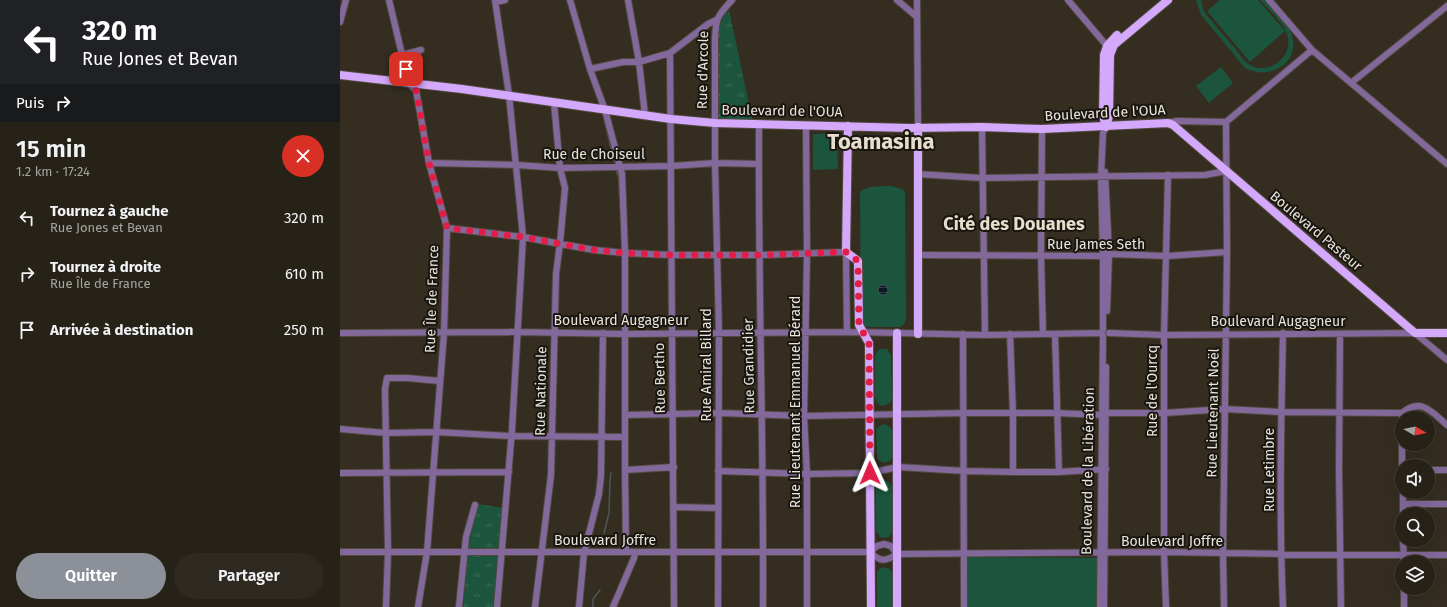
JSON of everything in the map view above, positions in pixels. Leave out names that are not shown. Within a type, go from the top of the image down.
[{"type":"main road","points":[[1109,47],[1159,0]]},
{"type":"main road","points":[[1109,47],[1168,0]]},
{"type":"main road","name":"Boulevard de la Libération","points":[[1106,127],[1109,116],[1109,47]]},
{"type":"main road","name":"Boulevard de l'OUA","points":[[340,75],[409,84],[462,88],[554,103],[672,119],[715,123],[918,127],[982,126],[1042,129],[1168,123]]},
{"type":"main road","name":"Boulevard Pasteur","points":[[1168,123],[1173,125],[1415,332]]},
{"type":"main road","points":[[848,126],[846,252],[858,261],[859,325],[869,343],[871,607]]},
{"type":"main road","points":[[918,127],[918,334]]},
{"type":"main road","name":"Boulevard Augagneur","points":[[1415,332],[1447,333]]},
{"type":"main road","points":[[897,607],[899,333]]},
{"type":"street","points":[[340,22],[346,0]]},
{"type":"street","name":"Rue Île de France","points":[[389,0],[409,84],[416,90],[429,163],[447,228],[444,333],[428,552],[418,607]]},
{"type":"street","points":[[497,607],[512,436],[523,237],[509,95],[495,1],[505,0]]},
{"type":"street","points":[[570,0],[590,69],[605,110],[623,184],[626,552]]},
{"type":"street","points":[[628,0],[639,62],[645,115]]},
{"type":"street","points":[[917,0],[918,127]]},
{"type":"street","points":[[1068,0],[1109,47]]},
{"type":"street","points":[[1269,0],[1312,50],[1447,164]]},
{"type":"street","name":"Rue d'Arcole","points":[[715,123],[716,20],[721,11],[730,1]]},
{"type":"street","points":[[900,1],[917,17]]},
{"type":"street","points":[[1351,83],[1447,6]]},
{"type":"street","points":[[590,69],[623,62],[639,62],[670,53],[708,24],[716,20]]},
{"type":"street","points":[[402,55],[421,50]]},
{"type":"street","points":[[1226,122],[1312,50]]},
{"type":"street","name":"Rue Bertho","points":[[670,53],[672,119],[671,334],[674,467],[674,607]]},
{"type":"street","name":"Rue Nationale","points":[[535,607],[543,552],[551,475],[556,274],[564,188],[560,168],[554,103]]},
{"type":"street","name":"Boulevard de l'OUA","points":[[1168,123],[1177,121],[1226,122]]},
{"type":"street","name":"Rue Lieutenant Noël","points":[[1224,607],[1223,553],[1227,333],[1226,122]]},
{"type":"street","name":"Rue Amiral Billard","points":[[715,123],[719,334],[718,607]]},
{"type":"street","name":"Rue Grandidier","points":[[759,124],[759,255],[764,607]]},
{"type":"street","name":"Rue Lieutenant Emmanuel Bérard","points":[[806,125],[807,253],[804,416],[808,474],[807,607]]},
{"type":"street","points":[[982,126],[985,335]]},
{"type":"street","name":"Boulevard de la Libération","points":[[1100,607],[1106,255],[1103,133],[1106,127]]},
{"type":"street","points":[[1042,129],[1041,256],[1043,334]]},
{"type":"street","name":"Rue de Choiseul","points":[[429,163],[517,165],[560,168],[672,166],[715,163],[759,164]]},
{"type":"street","points":[[917,174],[982,178],[1205,175],[1226,171]]},
{"type":"street","name":"Rue de l'Ourcq","points":[[1166,607],[1164,552],[1164,335],[1168,175]]},
{"type":"street","points":[[447,228],[523,237],[594,250],[624,253],[671,255],[759,255],[846,252],[847,332]]},
{"type":"street","name":"Rue James Seth","points":[[918,254],[1167,256],[1227,252]]},
{"type":"street","name":"Boulevard Augagneur","points":[[340,333],[518,332],[760,334],[847,332],[864,334],[899,333],[985,335],[1105,333],[1164,335],[1227,333],[1340,334],[1415,332]]},
{"type":"street","name":"Boulevard Pasteur","points":[[1415,332],[1447,360]]},
{"type":"street","points":[[579,607],[584,552],[599,494],[601,475],[603,333]]},
{"type":"street","points":[[963,334],[965,471],[964,607]]},
{"type":"street","points":[[1010,334],[1013,414],[1012,472]]},
{"type":"street","points":[[1055,334],[1059,472]]},
{"type":"street","name":"Rue Letimbre","points":[[1283,334],[1281,412],[1281,553],[1283,607]]},
{"type":"street","points":[[1340,334],[1341,607]]},
{"type":"street","points":[[386,607],[388,552],[385,389],[387,378],[440,381]]},
{"type":"street","points":[[1405,411],[1421,406],[1431,411]]},
{"type":"street","points":[[625,414],[718,413],[804,416],[964,413],[1104,414],[1164,413],[1225,409],[1281,412],[1395,413]]},
{"type":"street","points":[[1435,415],[1447,425]]},
{"type":"street","points":[[340,430],[386,433],[436,432],[512,436],[602,438],[625,437]]},
{"type":"street","points":[[625,470],[674,467]]},
{"type":"street","points":[[718,472],[808,474],[870,473],[898,467],[1012,472],[1059,472],[1103,469]]},
{"type":"street","points":[[1435,470],[1447,470]]},
{"type":"street","points":[[340,473],[509,472]]},
{"type":"street","points":[[1403,499],[1403,504],[1447,504]]},
{"type":"street","points":[[459,607],[466,538],[475,505]]},
{"type":"street","points":[[673,507],[718,508]]},
{"type":"street","points":[[870,552],[876,546],[884,544],[891,546],[897,554]]},
{"type":"street","points":[[1404,547],[1404,554]]},
{"type":"street","name":"Boulevard Joffre","points":[[340,552],[870,552],[877,558],[884,560],[897,554],[1164,552],[1447,555]]},
{"type":"street","points":[[613,607],[634,558],[635,552]]},
{"type":"street","name":"Boulevard de la Libération","points":[[1102,553],[1104,607]]},
{"type":"street","points":[[1404,595],[1404,607]]},
{"type":"green space","points":[[1196,0],[1201,0],[1206,14],[1245,61],[1258,68],[1265,68],[1273,66],[1279,62],[1284,56],[1289,42],[1285,29],[1260,0],[1267,0],[1284,21],[1292,35],[1293,45],[1287,62],[1273,71],[1254,72],[1245,68],[1201,15]]},
{"type":"green space","points":[[1220,0],[1258,0],[1285,31],[1250,62],[1207,11]]},
{"type":"green space","points":[[729,10],[753,123],[719,119],[719,28],[723,17]]},
{"type":"green space","points":[[1221,67],[1233,83],[1209,103],[1196,86]]},
{"type":"green space","points":[[837,133],[838,169],[813,170],[813,134]]},
{"type":"green space","points":[[891,186],[902,189],[905,192],[906,320],[901,327],[868,327],[864,326],[861,321],[860,192],[871,187]]},
{"type":"green space","points":[[880,349],[887,349],[891,355],[892,399],[890,403],[883,406],[878,403],[875,397],[875,355]]},
{"type":"green space","points":[[884,424],[889,426],[892,430],[892,456],[891,460],[884,463],[878,460],[877,456],[876,429]]},
{"type":"green space","points":[[881,480],[887,481],[892,485],[893,531],[889,537],[884,538],[880,537],[876,531],[876,485]]},
{"type":"green space","points":[[478,504],[503,508],[495,607],[463,607],[468,547]]},
{"type":"green space","points":[[967,557],[1098,558],[1098,607],[968,607]]},
{"type":"green space","points":[[883,567],[890,569],[892,573],[893,607],[877,607],[877,573],[878,570]]},
{"type":"shaded area","points":[[881,285],[885,285],[887,286],[887,294],[881,295],[878,292],[878,288]]},
{"type":"waterway","points":[[603,115],[615,164]]},
{"type":"waterway","points":[[616,170],[619,179],[620,208]]},
{"type":"waterway","points":[[604,533],[609,513],[611,473]]},
{"type":"waterway","points":[[593,607],[593,599],[600,590]]},
{"type":"district","name":"Toamasina","points":[[881,141]]},
{"type":"district","name":"Cité des Douanes","points":[[1014,224]]},
{"type":"route","points":[[406,69],[409,84],[416,90],[429,163],[447,228],[523,237],[594,250],[624,253],[671,255],[759,255],[846,252],[858,261],[859,325],[869,343],[870,473]]}]
